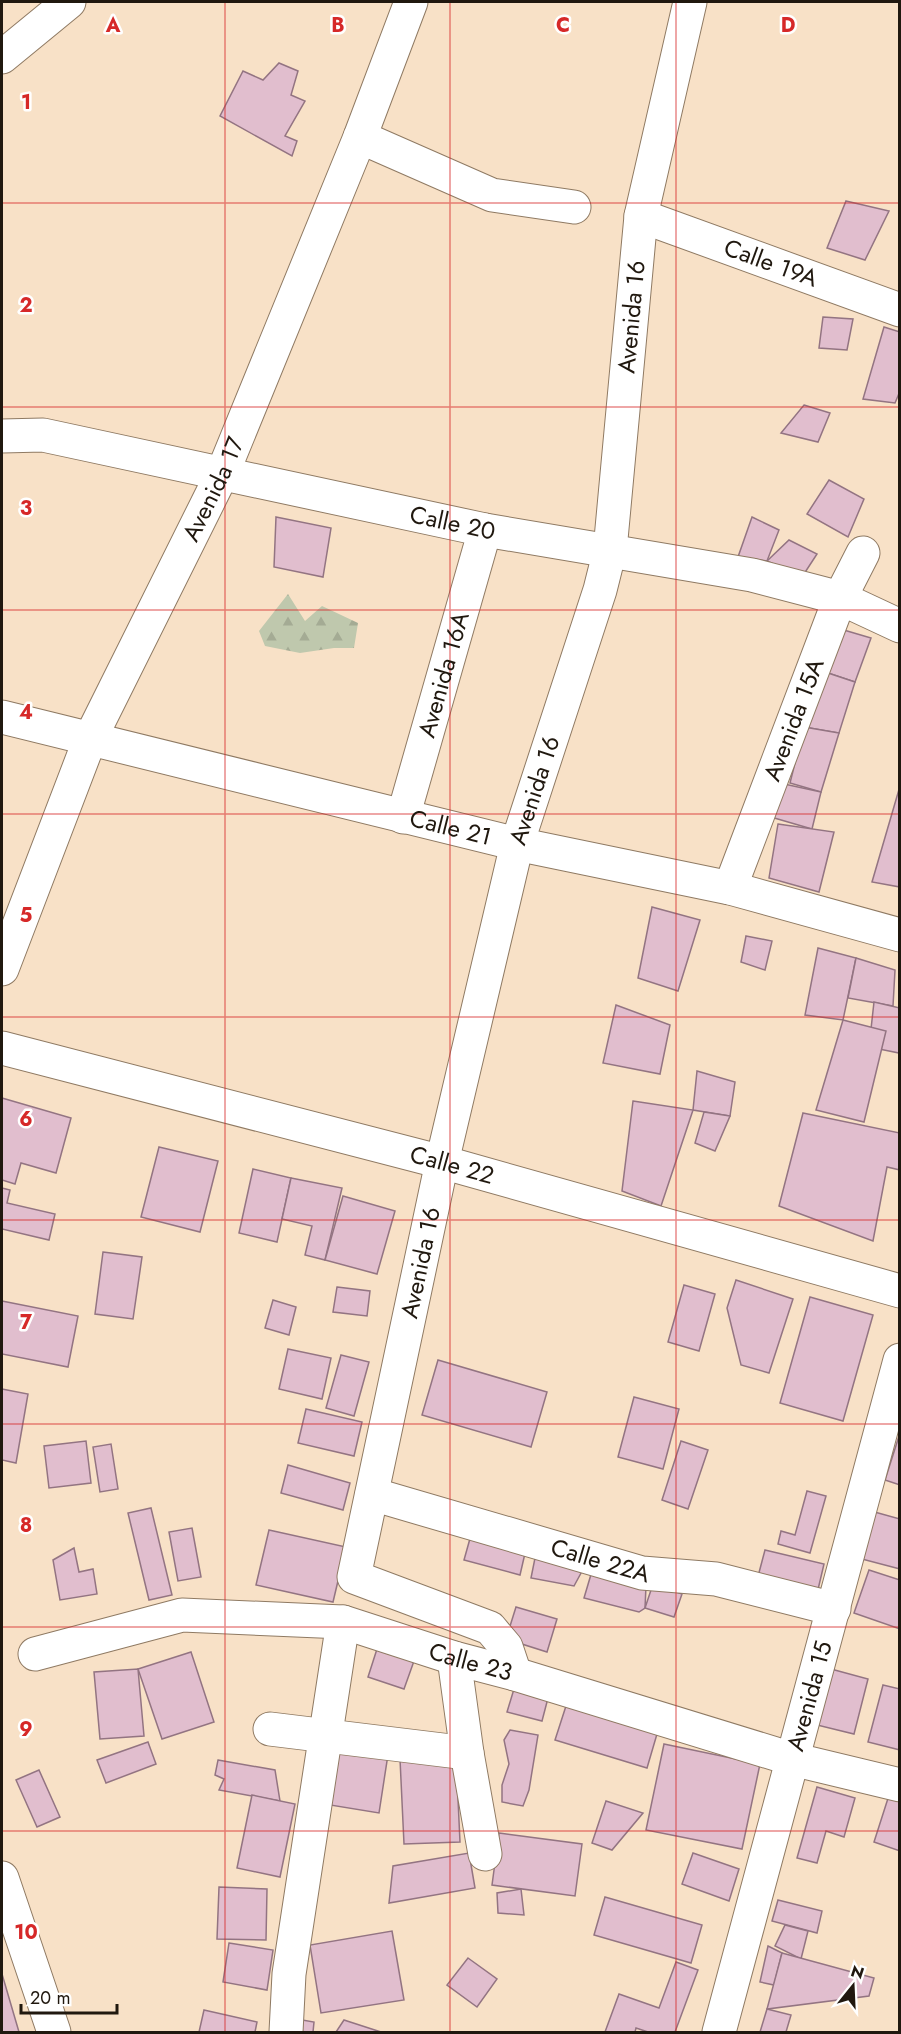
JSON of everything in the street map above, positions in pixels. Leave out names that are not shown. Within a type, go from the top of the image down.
[{"type":"street","points":[[2,57],[69,2]]},
{"type":"street","name":"Avenida 17","points":[[2,969],[90,739],[223,472],[360,137],[411,2]]},
{"type":"street","name":"Avenida 16","points":[[515,1674],[506,1647],[490,1628],[354,1577],[442,1162],[517,844],[600,590],[610,550],[641,216],[690,2]]},
{"type":"street","points":[[360,137],[492,195],[574,207]]},
{"type":"street","name":"Calle 19A","points":[[641,216],[900,310]]},
{"type":"street","name":"Calle 20","points":[[2,436],[43,435],[485,530],[752,574],[840,598],[900,626]]},
{"type":"street","name":"Avenida 16A","points":[[403,817],[485,530]]},
{"type":"street","name":"Avenida 15A","points":[[730,888],[840,598],[863,553]]},
{"type":"street","name":"Calle 21","points":[[2,717],[517,844],[730,888],[900,935]]},
{"type":"street","name":"Calle 22","points":[[2,1048],[442,1162],[900,1290]]},
{"type":"street","name":"Avenida 15","points":[[719,2032],[900,1360]]},
{"type":"street","name":"Calle 22A","points":[[372,1494],[642,1573],[716,1579],[834,1609]]},
{"type":"street","name":"Calle 23","points":[[35,1654],[182,1615],[343,1622],[454,1658],[515,1674],[792,1759],[900,1785]]},
{"type":"street","points":[[286,2032],[289,1974],[343,1622]]},
{"type":"street","points":[[454,1658],[467,1753],[485,1854]]},
{"type":"street","points":[[270,1728],[467,1753]]},
{"type":"street","points":[[2,1878],[11,1939],[54,2032]]},
{"type":"green space","points":[[288,594],[305,621],[322,606],[358,623],[354,648],[334,648],[300,653],[265,646],[259,631]]},
{"type":"building","points":[[279,63],[298,71],[291,95],[305,101],[285,136],[297,141],[292,156],[220,116],[243,71],[263,80]]},
{"type":"building","points":[[846,201],[889,211],[865,260],[827,248]]},
{"type":"building","points":[[823,317],[853,319],[847,350],[819,348]]},
{"type":"building","points":[[884,327],[900,332],[900,391],[895,403],[863,399]]},
{"type":"building","points":[[804,405],[830,413],[818,442],[781,433]]},
{"type":"building","points":[[829,480],[864,499],[848,537],[807,514]]},
{"type":"building","points":[[276,517],[331,528],[323,577],[274,567]]},
{"type":"building","points":[[752,517],[779,530],[767,561],[738,557]]},
{"type":"building","points":[[789,540],[817,554],[802,577],[767,561]]},
{"type":"building","points":[[837,628],[871,638],[855,682],[822,671]]},
{"type":"building","points":[[822,671],[855,682],[839,733],[804,727]]},
{"type":"building","points":[[804,727],[839,733],[821,792],[790,783]]},
{"type":"building","points":[[775,782],[821,792],[812,829],[764,815]]},
{"type":"building","points":[[900,786],[900,887],[872,882]]},
{"type":"building","points":[[778,824],[834,832],[819,892],[769,878]]},
{"type":"building","points":[[652,907],[700,920],[678,991],[638,978]]},
{"type":"building","points":[[746,936],[772,941],[765,970],[741,962]]},
{"type":"building","points":[[818,948],[856,958],[843,1020],[805,1015]]},
{"type":"building","points":[[856,958],[895,970],[893,1006],[848,998]]},
{"type":"building","points":[[874,1002],[900,1008],[899,1053],[869,1047]]},
{"type":"building","points":[[616,1005],[670,1025],[660,1074],[603,1063]]},
{"type":"building","points":[[843,1020],[886,1031],[864,1122],[816,1110]]},
{"type":"building","points":[[697,1071],[735,1082],[730,1116],[693,1110]]},
{"type":"building","points":[[2,1098],[71,1118],[56,1173],[21,1163],[15,1184],[2,1180]]},
{"type":"building","points":[[633,1101],[693,1110],[661,1206],[622,1191]]},
{"type":"building","points":[[704,1112],[730,1116],[715,1151],[695,1143]]},
{"type":"building","points":[[803,1113],[900,1133],[900,1170],[887,1167],[873,1241],[779,1206]]},
{"type":"building","points":[[159,1147],[218,1161],[200,1232],[141,1217]]},
{"type":"building","points":[[253,1169],[291,1178],[277,1242],[239,1233]]},
{"type":"building","points":[[291,1178],[342,1188],[325,1260],[305,1255],[312,1226],[282,1219]]},
{"type":"building","points":[[2,1188],[10,1190],[7,1203],[55,1214],[49,1240],[2,1229]]},
{"type":"building","points":[[343,1196],[395,1211],[377,1274],[325,1260]]},
{"type":"building","points":[[103,1252],[142,1257],[133,1319],[95,1314]]},
{"type":"building","points":[[736,1280],[793,1299],[769,1373],[741,1365],[727,1308]]},
{"type":"building","points":[[684,1285],[715,1294],[699,1351],[668,1342]]},
{"type":"building","points":[[337,1287],[370,1291],[367,1316],[333,1312]]},
{"type":"building","points":[[810,1297],[873,1315],[843,1421],[780,1403]]},
{"type":"building","points":[[273,1300],[296,1307],[289,1335],[265,1328]]},
{"type":"building","points":[[2,1301],[78,1316],[68,1367],[2,1354]]},
{"type":"building","points":[[288,1349],[331,1358],[322,1399],[279,1389]]},
{"type":"building","points":[[341,1355],[369,1362],[354,1416],[326,1408]]},
{"type":"building","points":[[438,1360],[547,1392],[531,1447],[422,1415]]},
{"type":"building","points":[[2,1389],[28,1394],[16,1463],[2,1460]]},
{"type":"building","points":[[634,1397],[679,1409],[663,1469],[618,1457]]},
{"type":"building","points":[[306,1409],[362,1422],[354,1456],[298,1443]]},
{"type":"building","points":[[900,1433],[900,1485],[885,1480]]},
{"type":"building","points":[[86,1441],[91,1483],[49,1488],[44,1446]]},
{"type":"building","points":[[681,1441],[708,1450],[688,1509],[662,1500]]},
{"type":"building","points":[[111,1444],[118,1489],[100,1492],[93,1447]]},
{"type":"building","points":[[288,1465],[350,1483],[343,1510],[281,1493]]},
{"type":"building","points":[[807,1491],[826,1496],[810,1553],[778,1544],[781,1531],[795,1535]]},
{"type":"building","points":[[151,1508],[172,1595],[149,1600],[128,1513]]},
{"type":"building","points":[[871,1511],[900,1519],[900,1569],[858,1558]]},
{"type":"building","points":[[192,1528],[201,1577],[178,1581],[169,1532]]},
{"type":"building","points":[[269,1530],[346,1547],[333,1602],[256,1585]]},
{"type":"building","points":[[471,1535],[526,1549],[520,1575],[464,1560]]},
{"type":"building","points":[[74,1548],[79,1572],[93,1569],[97,1594],[60,1600],[53,1560]]},
{"type":"building","points":[[765,1550],[824,1564],[816,1598],[756,1584]]},
{"type":"building","points":[[536,1553],[587,1562],[574,1586],[531,1578]]},
{"type":"building","points":[[869,1570],[900,1580],[900,1629],[854,1613]]},
{"type":"building","points":[[592,1571],[646,1586],[645,1608],[639,1612],[584,1598]]},
{"type":"building","points":[[653,1584],[682,1594],[674,1617],[645,1608]]},
{"type":"building","points":[[516,1607],[557,1619],[547,1652],[506,1639]]},
{"type":"building","points":[[377,1649],[414,1661],[404,1689],[368,1677]]},
{"type":"building","points":[[191,1652],[214,1722],[162,1739],[138,1669]]},
{"type":"building","points":[[138,1669],[144,1736],[100,1739],[94,1672]]},
{"type":"building","points":[[831,1669],[868,1679],[854,1734],[817,1725]]},
{"type":"building","points":[[883,1685],[900,1689],[900,1750],[868,1742]]},
{"type":"building","points":[[514,1689],[548,1698],[542,1721],[507,1712]]},
{"type":"building","points":[[566,1706],[657,1734],[647,1768],[555,1740]]},
{"type":"building","points":[[510,1730],[538,1735],[529,1790],[523,1806],[502,1802],[502,1785],[509,1764],[504,1740]]},
{"type":"building","points":[[341,1740],[389,1748],[379,1813],[330,1805]]},
{"type":"building","points":[[148,1742],[156,1764],[106,1783],[97,1760]]},
{"type":"building","points":[[664,1744],[760,1764],[742,1849],[646,1830]]},
{"type":"building","points":[[456,1756],[460,1842],[404,1844],[400,1759]]},
{"type":"building","points":[[218,1760],[275,1770],[280,1801],[219,1790],[224,1779],[215,1775]]},
{"type":"building","points":[[39,1770],[60,1817],[37,1827],[16,1780]]},
{"type":"building","points":[[817,1787],[855,1798],[844,1837],[826,1831],[817,1863],[797,1858]]},
{"type":"building","points":[[891,1789],[900,1792],[900,1851],[874,1842]]},
{"type":"building","points":[[252,1795],[295,1804],[280,1877],[237,1868]]},
{"type":"building","points":[[606,1801],[643,1813],[612,1850],[592,1843]]},
{"type":"building","points":[[499,1833],[582,1844],[575,1896],[492,1885]]},
{"type":"building","points":[[469,1853],[475,1888],[389,1903],[393,1866]]},
{"type":"building","points":[[693,1853],[739,1869],[729,1901],[682,1884]]},
{"type":"building","points":[[219,1887],[267,1889],[266,1940],[217,1939]]},
{"type":"building","points":[[521,1889],[524,1915],[498,1913],[497,1893]]},
{"type":"building","points":[[605,1897],[702,1925],[691,1963],[594,1935]]},
{"type":"building","points":[[778,1900],[822,1911],[817,1933],[772,1921]]},
{"type":"building","points":[[785,1925],[808,1931],[801,1959],[775,1946]]},
{"type":"building","points":[[392,1931],[404,2000],[321,2013],[310,1945]]},
{"type":"building","points":[[229,1943],[273,1950],[267,1990],[223,1982]]},
{"type":"building","points":[[768,1946],[782,1953],[774,1985],[760,1982]]},
{"type":"building","points":[[782,1953],[874,1978],[869,1996],[767,2009]]},
{"type":"building","points":[[468,1958],[497,1979],[477,2007],[447,1985]]},
{"type":"building","points":[[676,1962],[698,1970],[675,2032],[648,2032],[636,2028],[635,2032],[605,2032],[619,1994],[659,2008]]},
{"type":"building","points":[[2,1974],[19,2032],[2,2032]]},
{"type":"building","points":[[767,2009],[791,2015],[786,2032],[760,2032]]},
{"type":"building","points":[[204,2010],[257,2022],[255,2032],[199,2032]]},
{"type":"building","points":[[291,2018],[314,2022],[313,2032],[292,2032]]},
{"type":"building","points":[[344,2020],[381,2032],[336,2032]]}]
